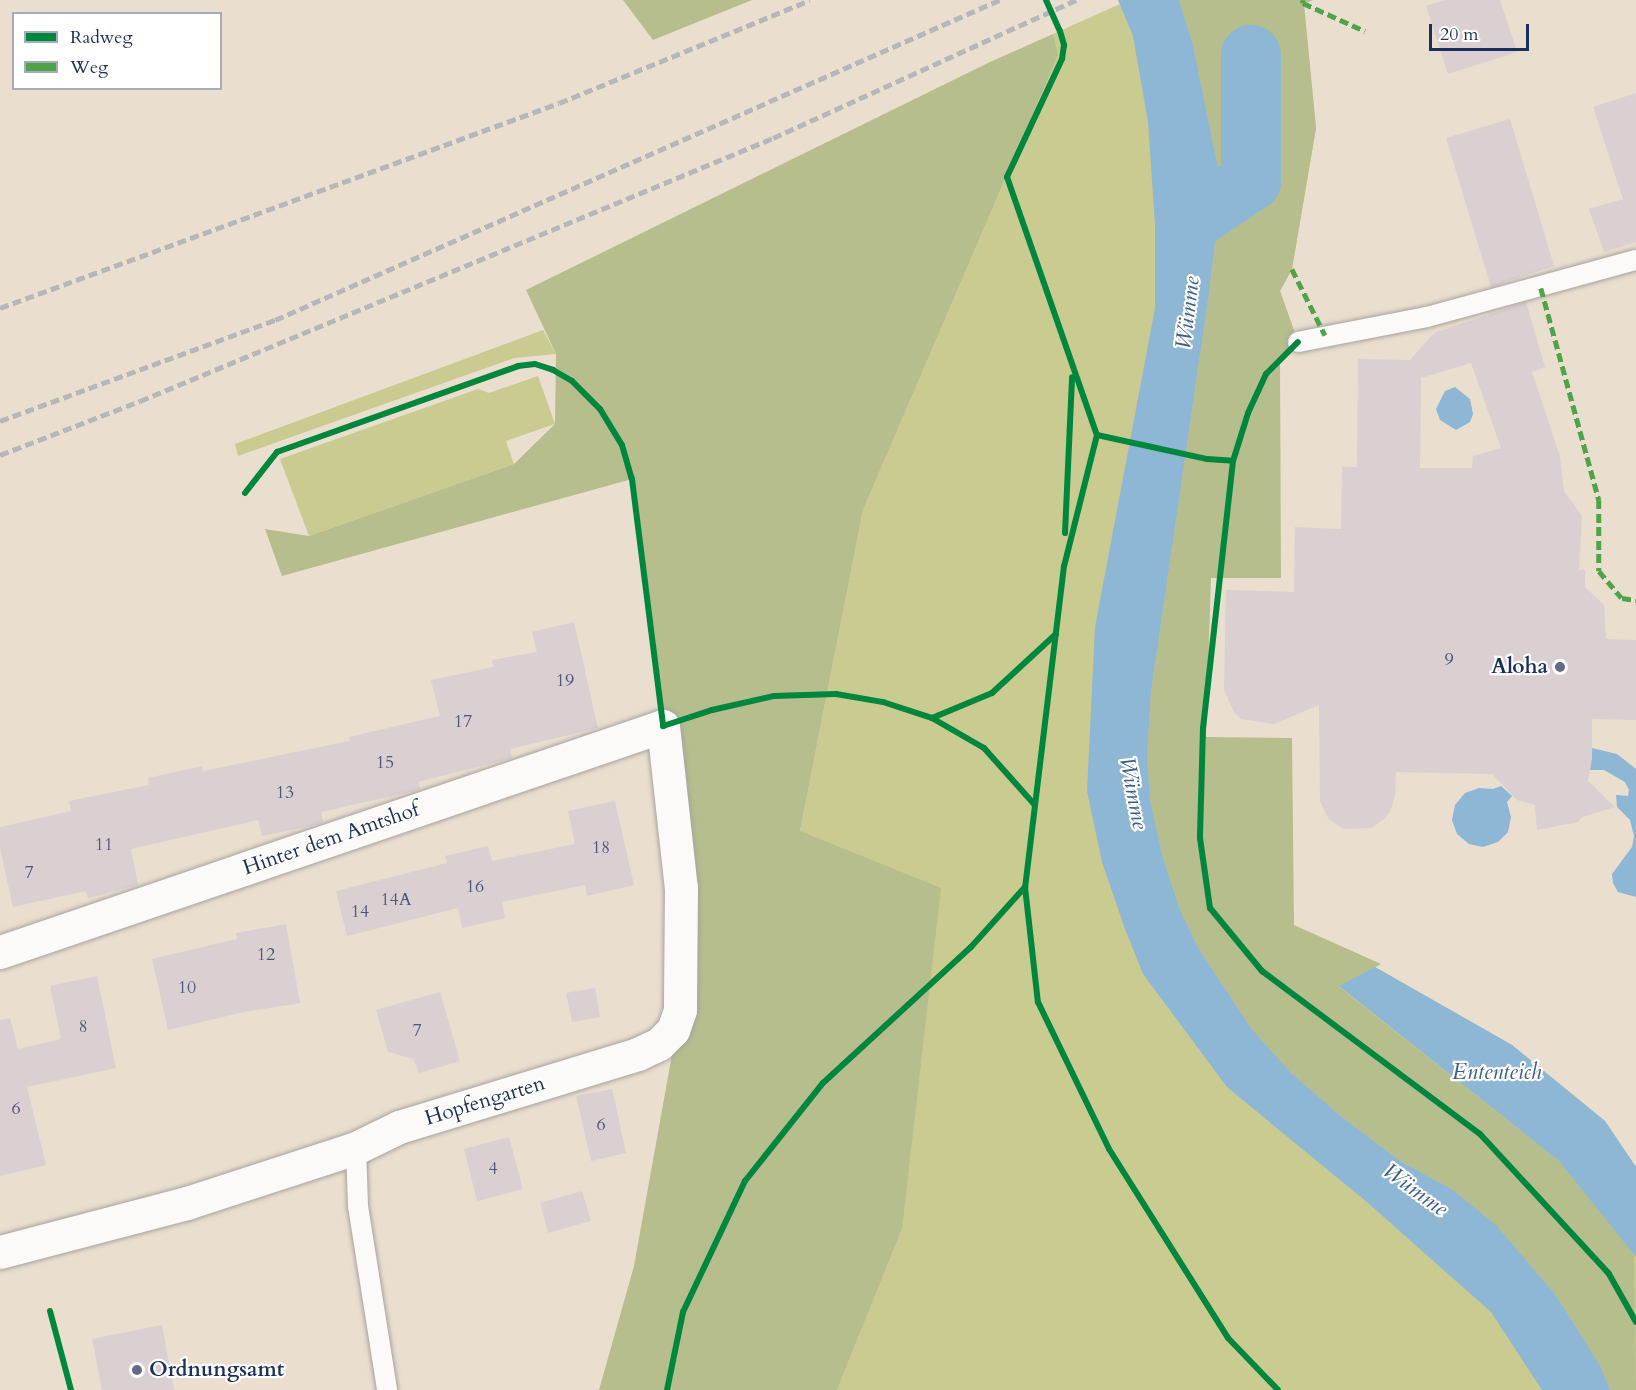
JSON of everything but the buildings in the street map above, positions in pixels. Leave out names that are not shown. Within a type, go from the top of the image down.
[{"type":"street","name":"Hinter dem Amtshof","points":[[0,952],[663,726]]},
{"type":"street","name":"Hopfengarten","points":[[0,1252],[187,1203],[356,1148],[399,1127],[638,1054],[659,1044],[673,1030],[680,1010],[681,888],[663,726]]},
{"type":"lane","points":[[1298,342],[1427,317],[1636,260]]},
{"type":"lane","points":[[356,1148],[358,1206],[387,1390]]},
{"type":"green space","points":[[623,0],[752,0],[653,40]]},
{"type":"green space","points":[[1129,0],[1303,0],[1316,128],[1292,269],[1280,291],[1298,342],[1273,367],[1207,575],[1204,742],[1290,930],[1375,967],[1512,1045],[1605,1121],[1636,1167],[1636,1390],[837,1390],[902,1229],[800,831],[863,510],[1057,55],[1053,34]]},
{"type":"green space","points":[[1179,0],[1313,0],[1304,4],[1316,128],[1292,269],[1280,291],[1298,342],[1280,361],[1281,578],[1211,578],[1206,737],[1292,738],[1294,925],[1381,964],[1339,987],[1559,1161],[1634,1253],[1636,1390],[1610,1390],[1601,1367],[1555,1294],[1496,1225],[1453,1190],[1400,1161],[1343,1118],[1291,1073],[1251,1028],[1197,946],[1180,910],[1162,855],[1150,799],[1147,757],[1151,692],[1216,235],[1217,163],[1193,45]]},
{"type":"green space","points":[[1053,34],[1058,55],[863,510],[800,831],[941,888],[902,1229],[837,1390],[599,1390],[634,1266],[680,1010],[663,726],[632,479],[282,576],[265,529],[309,536],[514,464],[555,424],[556,354],[526,290],[990,62]]},
{"type":"green space","points":[[543,330],[556,354],[514,358],[238,456],[235,444]]},
{"type":"green space","points":[[538,376],[555,424],[506,441],[514,464],[309,536],[280,459],[478,389],[489,393]]},
{"type":"water","name":"Wümme","points":[[1118,0],[1179,0],[1193,45],[1217,163],[1216,235],[1151,692],[1147,757],[1150,799],[1162,855],[1180,910],[1197,946],[1251,1028],[1291,1073],[1343,1118],[1400,1161],[1453,1190],[1496,1225],[1555,1294],[1601,1367],[1610,1390],[1542,1390],[1491,1312],[1368,1203],[1227,1087],[1143,974],[1125,929],[1102,862],[1087,791],[1095,627],[1155,308],[1155,224],[1148,122],[1133,36]]},
{"type":"water","points":[[1455,387],[1470,399],[1473,414],[1470,422],[1456,430],[1440,420],[1436,409],[1445,391]]},
{"type":"water","points":[[1592,748],[1617,754],[1636,769],[1636,897],[1618,892],[1613,883],[1612,874],[1632,847],[1634,836],[1630,820],[1617,807],[1616,795],[1628,796],[1629,790],[1625,782],[1604,770],[1590,770]]},
{"type":"water","points":[[1501,786],[1512,796],[1507,802],[1511,817],[1508,832],[1498,842],[1483,847],[1469,844],[1457,834],[1452,820],[1455,805],[1465,793],[1479,788],[1493,789]]},
{"type":"water","name":"Ententeich","points":[[1375,967],[1512,1045],[1605,1121],[1636,1167],[1636,1257],[1559,1161],[1339,986]]},
{"type":"waterway","points":[[1196,218],[1251,181],[1251,55]]},
{"type":"railway","points":[[0,308],[559,103],[810,0]]},
{"type":"railway","points":[[0,421],[275,320],[999,0]]},
{"type":"railway","points":[[0,455],[140,401],[773,138],[1076,0]]},
{"type":"marked path","points":[[1303,0],[1303,3],[1365,31]]},
{"type":"marked path","points":[[1292,269],[1325,335]]},
{"type":"marked path","points":[[1541,288],[1599,500],[1599,571],[1622,598],[1636,600]]},
{"type":"cycle path","points":[[1046,0],[1064,45],[1062,59],[1007,177],[1097,435],[1064,566],[1025,887],[1038,1002],[1109,1149],[1228,1338],[1278,1390]]},
{"type":"cycle path","points":[[1097,435],[1207,459],[1233,461],[1248,413],[1266,374],[1298,342]]},
{"type":"cycle path","points":[[245,493],[277,452],[518,366],[535,364],[553,370],[572,381],[600,409],[622,445],[632,479],[663,726],[712,710],[774,696],[836,694],[883,702],[932,718],[984,748],[1035,805]]},
{"type":"cycle path","points":[[1065,533],[1072,377]]},
{"type":"cycle path","points":[[1233,461],[1203,728],[1200,838],[1210,908],[1262,971],[1480,1134],[1609,1274],[1636,1322]]},
{"type":"cycle path","points":[[932,718],[992,693],[1056,634]]},
{"type":"cycle path","points":[[667,1390],[683,1312],[745,1181],[823,1083],[971,947],[1025,887]]},
{"type":"cycle path","points":[[50,1311],[71,1390]]},
{"type":"place","name":"Aloha","points":[[1560,667]]},
{"type":"place","name":"Ordnungsamt","points":[[137,1370]]}]
